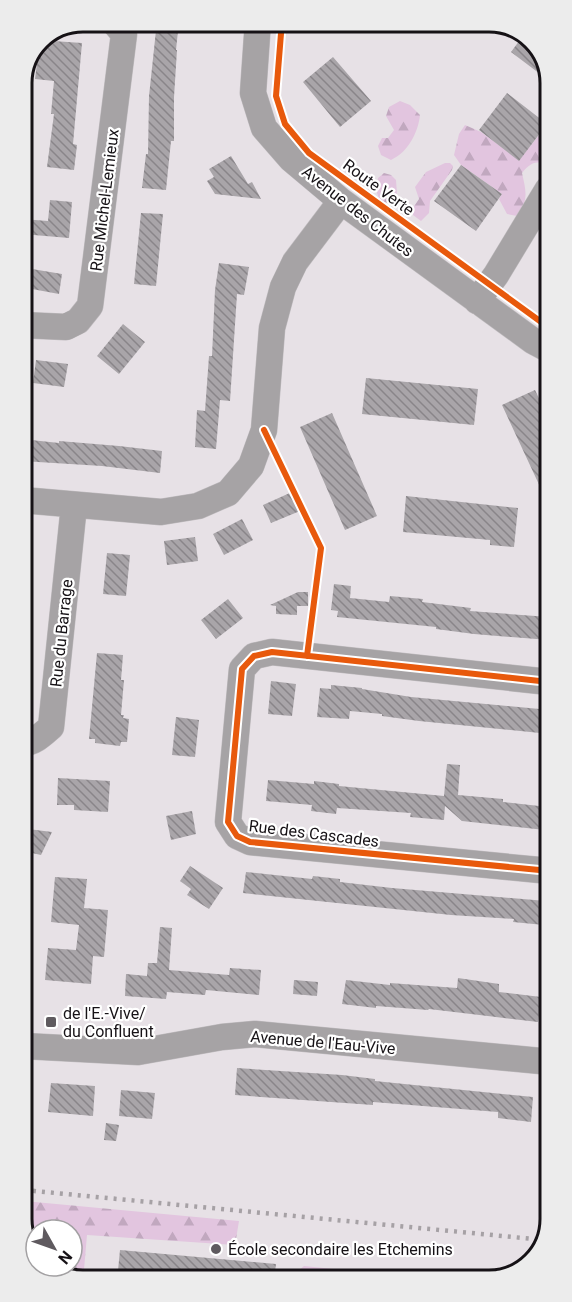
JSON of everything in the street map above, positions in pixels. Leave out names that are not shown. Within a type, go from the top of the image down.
[{"type":"street","name":"Rue Michel-Lemieux","points":[[32,325],[66,327],[78,321],[90,306],[124,34],[122,32]]},
{"type":"street","name":"Avenue des Chutes","points":[[257,32],[253,93],[264,128],[291,159],[341,201],[540,345]]},
{"type":"street","points":[[32,501],[161,512],[198,506],[228,493],[251,466],[264,430],[272,328],[283,287],[295,262],[341,201]]},
{"type":"street","points":[[477,301],[496,275],[540,202]]},
{"type":"street","name":"Rue du Barrage","points":[[32,741],[51,727],[74,505]]},
{"type":"street","name":"Rue des Cascades","points":[[540,681],[272,652],[254,656],[242,669],[228,822],[237,836],[250,842],[540,871]]},
{"type":"street","name":"Avenue de l'Eau-Vive","points":[[32,1046],[138,1052],[222,1037],[255,1034],[540,1061]]},
{"type":"green space","points":[[400,101],[410,105],[420,115],[411,141],[397,157],[391,160],[381,155],[378,146],[382,138],[388,138],[394,130],[386,116],[389,107]]},
{"type":"green space","points":[[465,125],[481,132],[519,160],[540,134],[540,162],[528,167],[522,173],[526,195],[517,216],[507,214],[499,199],[502,194],[461,165],[454,155],[459,134]]},
{"type":"green space","points":[[445,163],[453,166],[452,170],[430,201],[429,213],[421,221],[413,215],[414,206],[419,199],[415,187],[426,172]]},
{"type":"green space","points":[[384,173],[396,180],[397,194],[394,202],[380,201],[377,193],[378,178]]},
{"type":"green space","points":[[32,1202],[239,1221],[235,1245],[87,1235],[84,1270],[84,1218],[32,1218]]},
{"type":"green space","points":[[304,1266],[343,1270],[299,1270]]},
{"type":"building","points":[[156,32],[178,32],[174,141],[171,141],[166,190],[142,188],[146,154],[148,154],[149,96]]},
{"type":"building","points":[[53,41],[82,43],[73,144],[77,145],[74,170],[47,167],[54,114],[51,114],[54,81],[35,79],[37,63],[35,63],[40,54]]},
{"type":"building","points":[[519,41],[521,42],[534,57],[540,74],[511,52]]},
{"type":"building","points":[[333,57],[371,101],[340,127],[303,82]]},
{"type":"building","points":[[507,93],[540,119],[540,133],[519,161],[479,130]]},
{"type":"building","points":[[231,156],[248,184],[252,182],[261,199],[215,194],[207,181],[214,177],[209,169]]},
{"type":"building","points":[[461,165],[502,194],[476,231],[434,201]]},
{"type":"building","points":[[50,200],[72,202],[69,238],[32,235],[32,220],[48,221]]},
{"type":"building","points":[[141,213],[163,214],[156,286],[134,284]]},
{"type":"building","points":[[219,263],[249,267],[244,295],[237,294],[230,401],[220,400],[216,449],[195,447],[197,410],[205,411]]},
{"type":"building","points":[[32,269],[62,274],[59,294],[32,289]]},
{"type":"building","points":[[123,324],[145,342],[119,374],[97,356]]},
{"type":"building","points":[[36,360],[68,364],[64,387],[33,383]]},
{"type":"building","points":[[366,378],[478,389],[474,425],[362,414]]},
{"type":"building","points":[[535,390],[540,400],[540,487],[502,405]]},
{"type":"building","points":[[332,413],[377,516],[345,530],[300,427]]},
{"type":"building","points":[[32,440],[162,451],[160,473],[102,466],[32,462]]},
{"type":"building","points":[[292,492],[300,511],[271,523],[263,505]]},
{"type":"building","points":[[406,496],[518,508],[514,547],[490,545],[490,540],[403,532]]},
{"type":"building","points":[[242,519],[253,540],[224,555],[213,534]]},
{"type":"building","points":[[195,537],[198,561],[167,565],[164,541]]},
{"type":"building","points":[[107,553],[130,555],[126,596],[103,594]]},
{"type":"building","points":[[334,584],[351,586],[350,598],[389,602],[390,596],[423,599],[422,602],[471,608],[470,611],[540,616],[540,639],[474,634],[436,629],[436,627],[337,617],[338,611],[331,610]]},
{"type":"building","points":[[298,592],[308,592],[308,606],[297,606],[297,615],[276,614],[276,606],[270,605]]},
{"type":"building","points":[[228,599],[243,618],[216,639],[201,620]]},
{"type":"building","points":[[97,653],[123,655],[121,680],[124,680],[121,715],[129,719],[127,742],[121,742],[120,746],[95,743],[95,739],[89,739]]},
{"type":"building","points":[[271,681],[296,684],[292,716],[268,714]]},
{"type":"building","points":[[331,685],[411,697],[540,709],[540,733],[419,721],[350,711],[349,719],[317,717],[320,688],[331,689]]},
{"type":"building","points":[[176,717],[199,720],[195,757],[172,755]]},
{"type":"building","points":[[447,764],[460,765],[458,795],[503,799],[503,802],[540,806],[540,829],[462,821],[445,806],[444,820],[410,817],[411,813],[337,808],[336,814],[311,811],[312,805],[266,801],[268,780],[314,784],[314,781],[339,784],[339,786],[444,796]]},
{"type":"building","points":[[58,778],[110,781],[108,812],[74,810],[74,805],[57,805]]},
{"type":"building","points":[[192,811],[196,834],[171,840],[166,816]]},
{"type":"building","points":[[32,830],[52,832],[41,855],[32,853]]},
{"type":"building","points":[[190,866],[223,888],[209,909],[187,895],[191,889],[180,881]]},
{"type":"building","points":[[246,872],[312,879],[313,876],[340,879],[340,882],[392,888],[540,900],[540,925],[513,922],[514,919],[451,915],[243,893]]},
{"type":"building","points":[[55,877],[87,879],[84,908],[108,910],[104,957],[93,956],[91,984],[45,980],[48,948],[76,950],[79,925],[51,922]]},
{"type":"building","points":[[160,927],[172,928],[169,970],[229,975],[230,968],[261,970],[259,995],[206,990],[205,995],[167,992],[166,999],[125,996],[126,974],[147,976],[148,963],[157,963]]},
{"type":"building","points":[[458,978],[499,984],[499,992],[540,997],[538,1022],[429,1009],[376,1006],[376,1008],[342,1004],[346,980],[390,985],[390,983],[457,988]]},
{"type":"building","points":[[294,980],[318,982],[317,996],[293,994]]},
{"type":"building","points":[[237,1068],[342,1075],[375,1079],[375,1081],[533,1097],[531,1122],[498,1118],[498,1112],[373,1102],[373,1105],[235,1095]]},
{"type":"building","points":[[51,1083],[95,1086],[93,1116],[48,1112]]},
{"type":"building","points":[[121,1090],[155,1093],[152,1119],[119,1116]]},
{"type":"building","points":[[106,1123],[119,1125],[116,1141],[104,1140]]},
{"type":"building","points":[[120,1250],[276,1264],[275,1270],[118,1270]]},
{"type":"railway","points":[[32,1191],[537,1239]]},
{"type":"cycle path","name":"Route Verte","points":[[281,32],[276,96],[285,124],[309,153],[540,321]]},
{"type":"cycle path","points":[[264,430],[321,548],[307,656]]},
{"type":"cycle path","points":[[540,681],[272,652],[254,656],[242,669],[228,822],[237,836],[250,842],[540,870]]},
{"type":"place","name":"de l'E.-Vive/ du Confluent","points":[[51,1022]]},
{"type":"place","name":"École secondaire les Etchemins","points":[[216,1249]]}]
